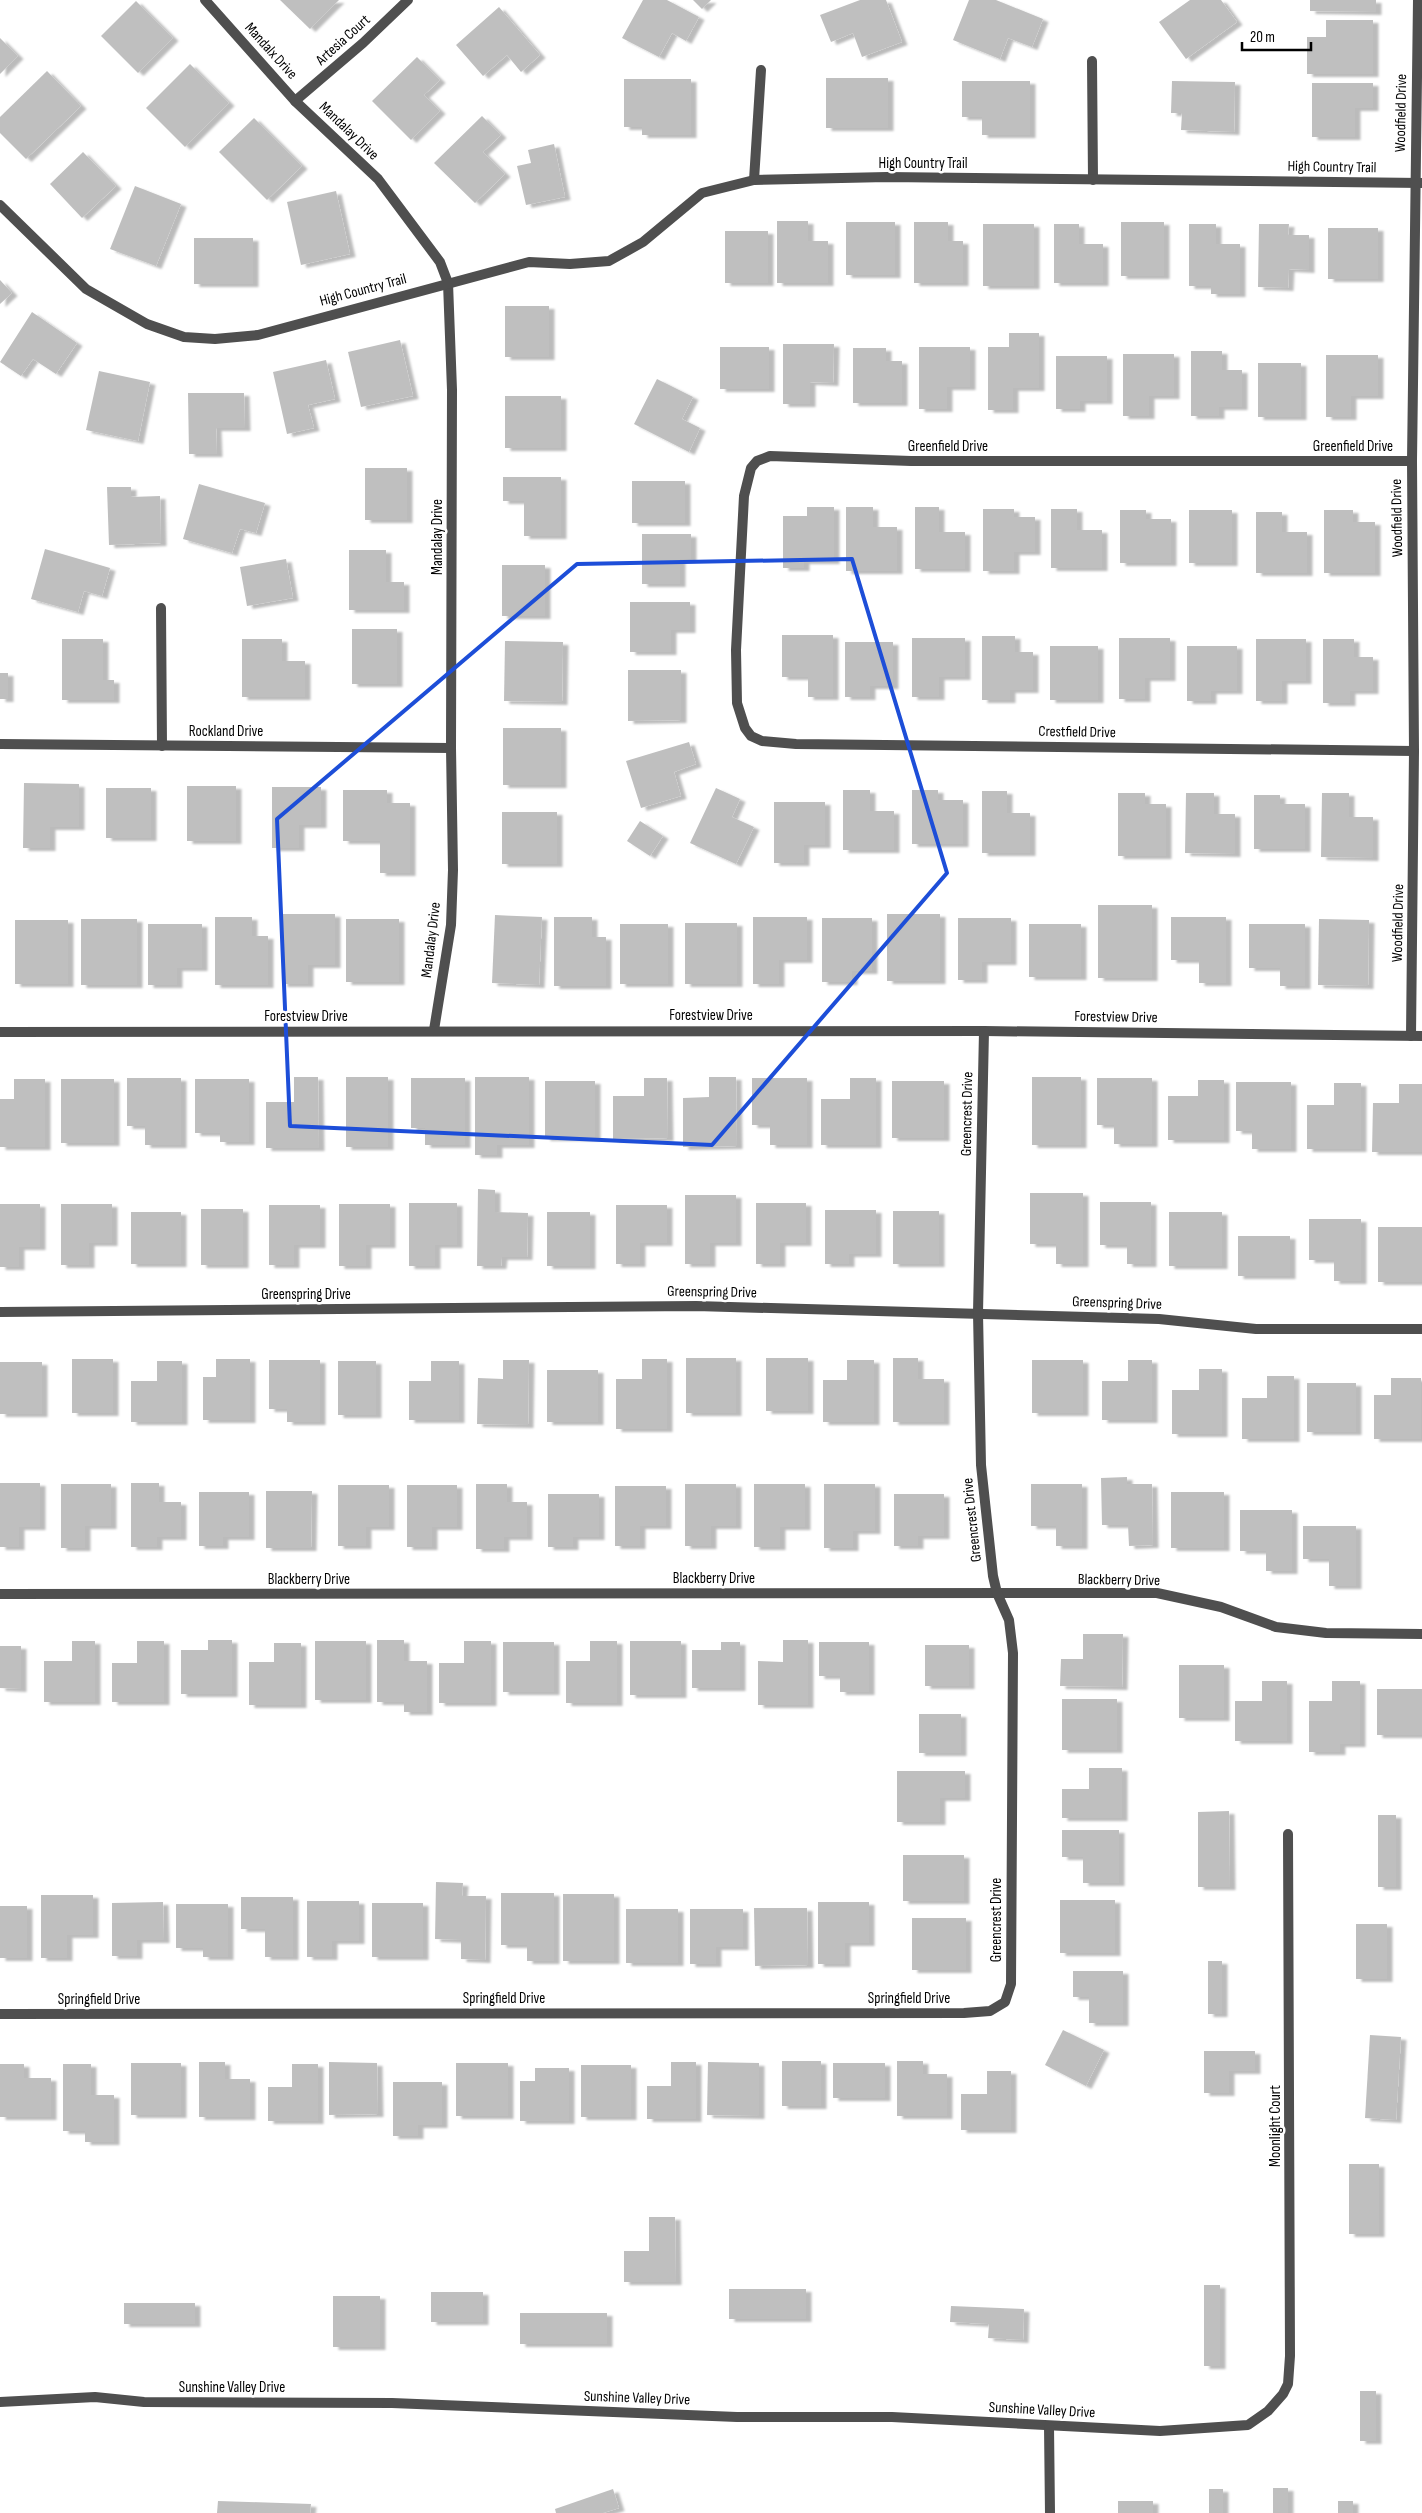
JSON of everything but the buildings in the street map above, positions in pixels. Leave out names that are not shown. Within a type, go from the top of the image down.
[{"type":"street","name":"Mandalx Drive","points":[[205,0],[295,101]]},
{"type":"street","name":"Artesia Court","points":[[295,101],[363,43],[408,0]]},
{"type":"street","name":"Woodfield Drive","points":[[1417,1036],[1412,461],[1418,183],[1418,0]]},
{"type":"street","points":[[1092,61],[1093,180]]},
{"type":"street","points":[[754,180],[761,70]]},
{"type":"street","name":"Mandalay Drive","points":[[295,101],[378,179],[440,262],[448,282],[452,390],[451,748],[453,870],[450,925],[434,1030]]},
{"type":"street","name":"High Country Trail","points":[[0,205],[86,289],[147,324],[184,337],[215,340],[258,335],[448,282],[529,262],[570,264],[609,261],[643,242],[702,193],[754,180],[887,177],[1418,183]]},
{"type":"street","name":"Greenfield Drive","points":[[745,728],[737,703],[736,650],[744,496],[751,468],[757,461],[770,456],[911,461],[1412,461]]},
{"type":"street","points":[[161,608],[162,746]]},
{"type":"street","name":"Crestfield Drive","points":[[745,728],[751,736],[762,741],[796,744],[1414,751]]},
{"type":"street","name":"Rockland Drive","points":[[0,744],[451,748]]},
{"type":"street","name":"Forestview Drive","points":[[0,1032],[434,1030],[984,1031],[1417,1036]]},
{"type":"street","name":"Greencrest Drive","points":[[984,1031],[978,1313],[981,1465],[997,1594],[1009,1620],[1013,1653],[1011,1984],[1005,2002]]},
{"type":"street","name":"Greenspring Drive","points":[[0,1312],[696,1306],[1158,1319],[1256,1329],[1422,1329]]},
{"type":"street","name":"Blackberry Drive","points":[[0,1594],[1157,1594],[1221,1607],[1276,1628],[1326,1633],[1422,1634]]},
{"type":"street","name":"Moonlight Court","points":[[1268,2411],[1283,2394],[1288,2384],[1290,2356],[1288,1834]]},
{"type":"street","name":"Springfield Drive","points":[[0,2014],[964,2013],[990,2011],[1005,2002]]},
{"type":"street","name":"Sunshine Valley Drive","points":[[0,2402],[95,2397],[144,2402],[392,2404],[737,2417],[892,2417],[1160,2431],[1248,2425],[1268,2411]]},
{"type":"street","points":[[1049,2426],[1050,2513]]},
{"type":"highlighted area","points":[[852,559],[947,873],[712,1145],[290,1126],[277,819],[577,564]]}]
